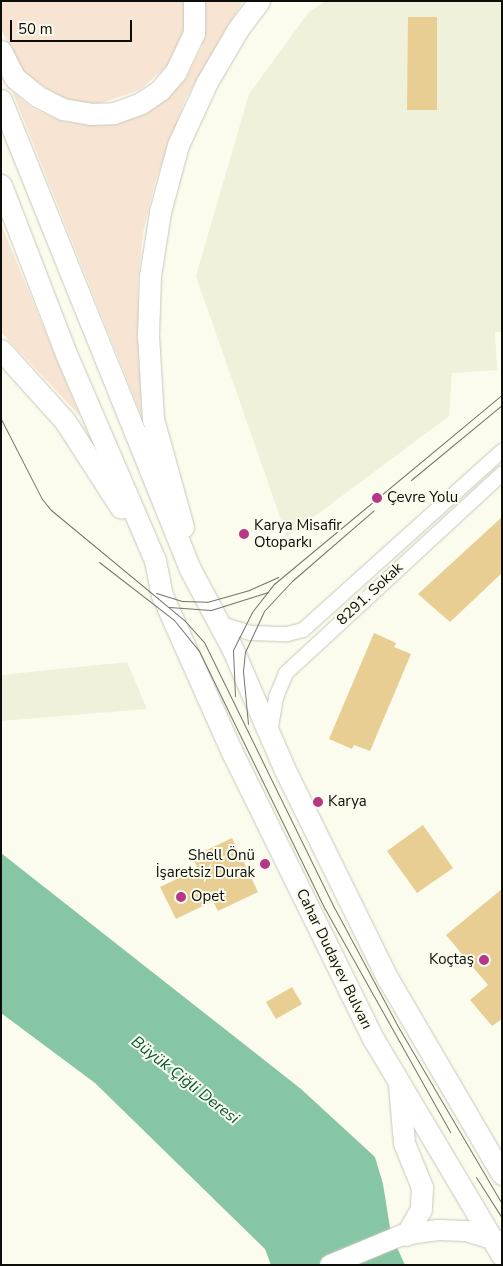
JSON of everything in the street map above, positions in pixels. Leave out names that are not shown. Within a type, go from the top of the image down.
[{"type":"main road","points":[[1,52],[15,78],[37,96],[63,108],[90,114],[114,113],[154,95],[175,73],[194,33],[194,1]]},
{"type":"main road","points":[[190,569],[181,512],[153,419],[148,336],[150,276],[160,212],[178,145],[207,82],[238,29],[259,1]]},
{"type":"main road","points":[[1,100],[190,569],[233,650],[335,876],[384,971],[477,1134],[502,1174]]},
{"type":"main road","points":[[1,185],[67,356],[155,560]]},
{"type":"main road","points":[[1,350],[66,421],[155,560]]},
{"type":"main road","name":"Cahar Dudayev Bulvarı","points":[[155,560],[162,595],[263,817],[374,1040],[498,1246]]},
{"type":"main road","points":[[398,1080],[404,1143],[422,1187],[421,1209],[407,1235]]},
{"type":"main road","points":[[477,1134],[502,1143]]},
{"type":"street","name":"8291. Sokak","points":[[218,624],[252,633],[287,634],[303,630],[502,451]]},
{"type":"street","name":"8291. Sokak","points":[[270,733],[276,697],[286,673],[502,474]]},
{"type":"street","points":[[330,1265],[407,1235],[466,1231],[498,1246]]},
{"type":"shaded area","points":[[1,1],[180,1],[186,4],[184,27],[178,48],[169,64],[140,90],[101,103],[79,103],[60,97],[25,74],[12,54],[1,28]]},
{"type":"shaded area","points":[[205,1],[243,1],[185,100],[155,183],[143,233],[138,282],[141,414],[12,91],[32,108],[61,121],[93,125],[114,122],[166,98],[185,80],[202,47],[206,24]]},
{"type":"shaded area","points":[[325,1],[502,1],[502,332],[495,332],[497,370],[452,373],[449,416],[287,537],[196,276],[249,94],[308,13]]},
{"type":"shaded area","points":[[1,224],[80,416],[1,332]]},
{"type":"shaded area","points":[[127,662],[147,709],[1,721],[1,675]]},
{"type":"water","name":"Büyük Çiğli Deresi","points":[[1,853],[301,1089],[375,1157],[383,1184],[391,1234],[405,1265],[271,1265],[265,1249],[95,1083],[1,1013]]},
{"type":"building","points":[[408,17],[437,17],[437,110],[407,110]]},
{"type":"building","points":[[502,517],[502,573],[450,622],[418,594]]},
{"type":"building","points":[[374,633],[396,643],[394,647],[411,654],[370,751],[354,745],[352,749],[329,739]]},
{"type":"building","points":[[423,825],[453,868],[417,893],[387,851]]},
{"type":"building","points":[[232,838],[258,892],[218,911],[213,901],[176,919],[160,887],[198,869],[192,857]]},
{"type":"building","name":"Koçtaş","points":[[502,889],[502,1019],[492,1026],[470,1000],[488,985],[446,935]]},
{"type":"building","points":[[292,987],[302,1004],[276,1019],[266,1002]]},
{"type":"tram line","points":[[235,696],[233,650],[252,612],[274,584],[502,395]]},
{"type":"tram line","points":[[411,480],[502,405]]},
{"type":"tram line","points":[[1,419],[42,499],[51,510],[185,621],[204,642],[335,909],[400,1030],[502,1204]]},
{"type":"tram line","points":[[248,724],[243,671],[245,652],[264,611],[292,581],[374,510]]},
{"type":"tram line","points":[[99,562],[174,620],[199,651],[325,909],[450,1132]]},
{"type":"tram line","points":[[156,593],[183,601],[207,602],[249,590],[278,577]]},
{"type":"tram line","points":[[169,607],[211,610],[268,592]]},
{"type":"tram line","points":[[476,1177],[502,1218]]},
{"type":"place","name":"Çevre Yolu","points":[[377,498]]},
{"type":"place","name":"Karya Misafir Otoparkı","points":[[244,534]]},
{"type":"place","name":"Karya","points":[[318,802]]},
{"type":"place","name":"Shell Önü İşaretsiz Durak","points":[[265,864]]},
{"type":"place","name":"Opet","points":[[181,897]]},
{"type":"place","name":"Koçtaş","points":[[484,960]]}]
